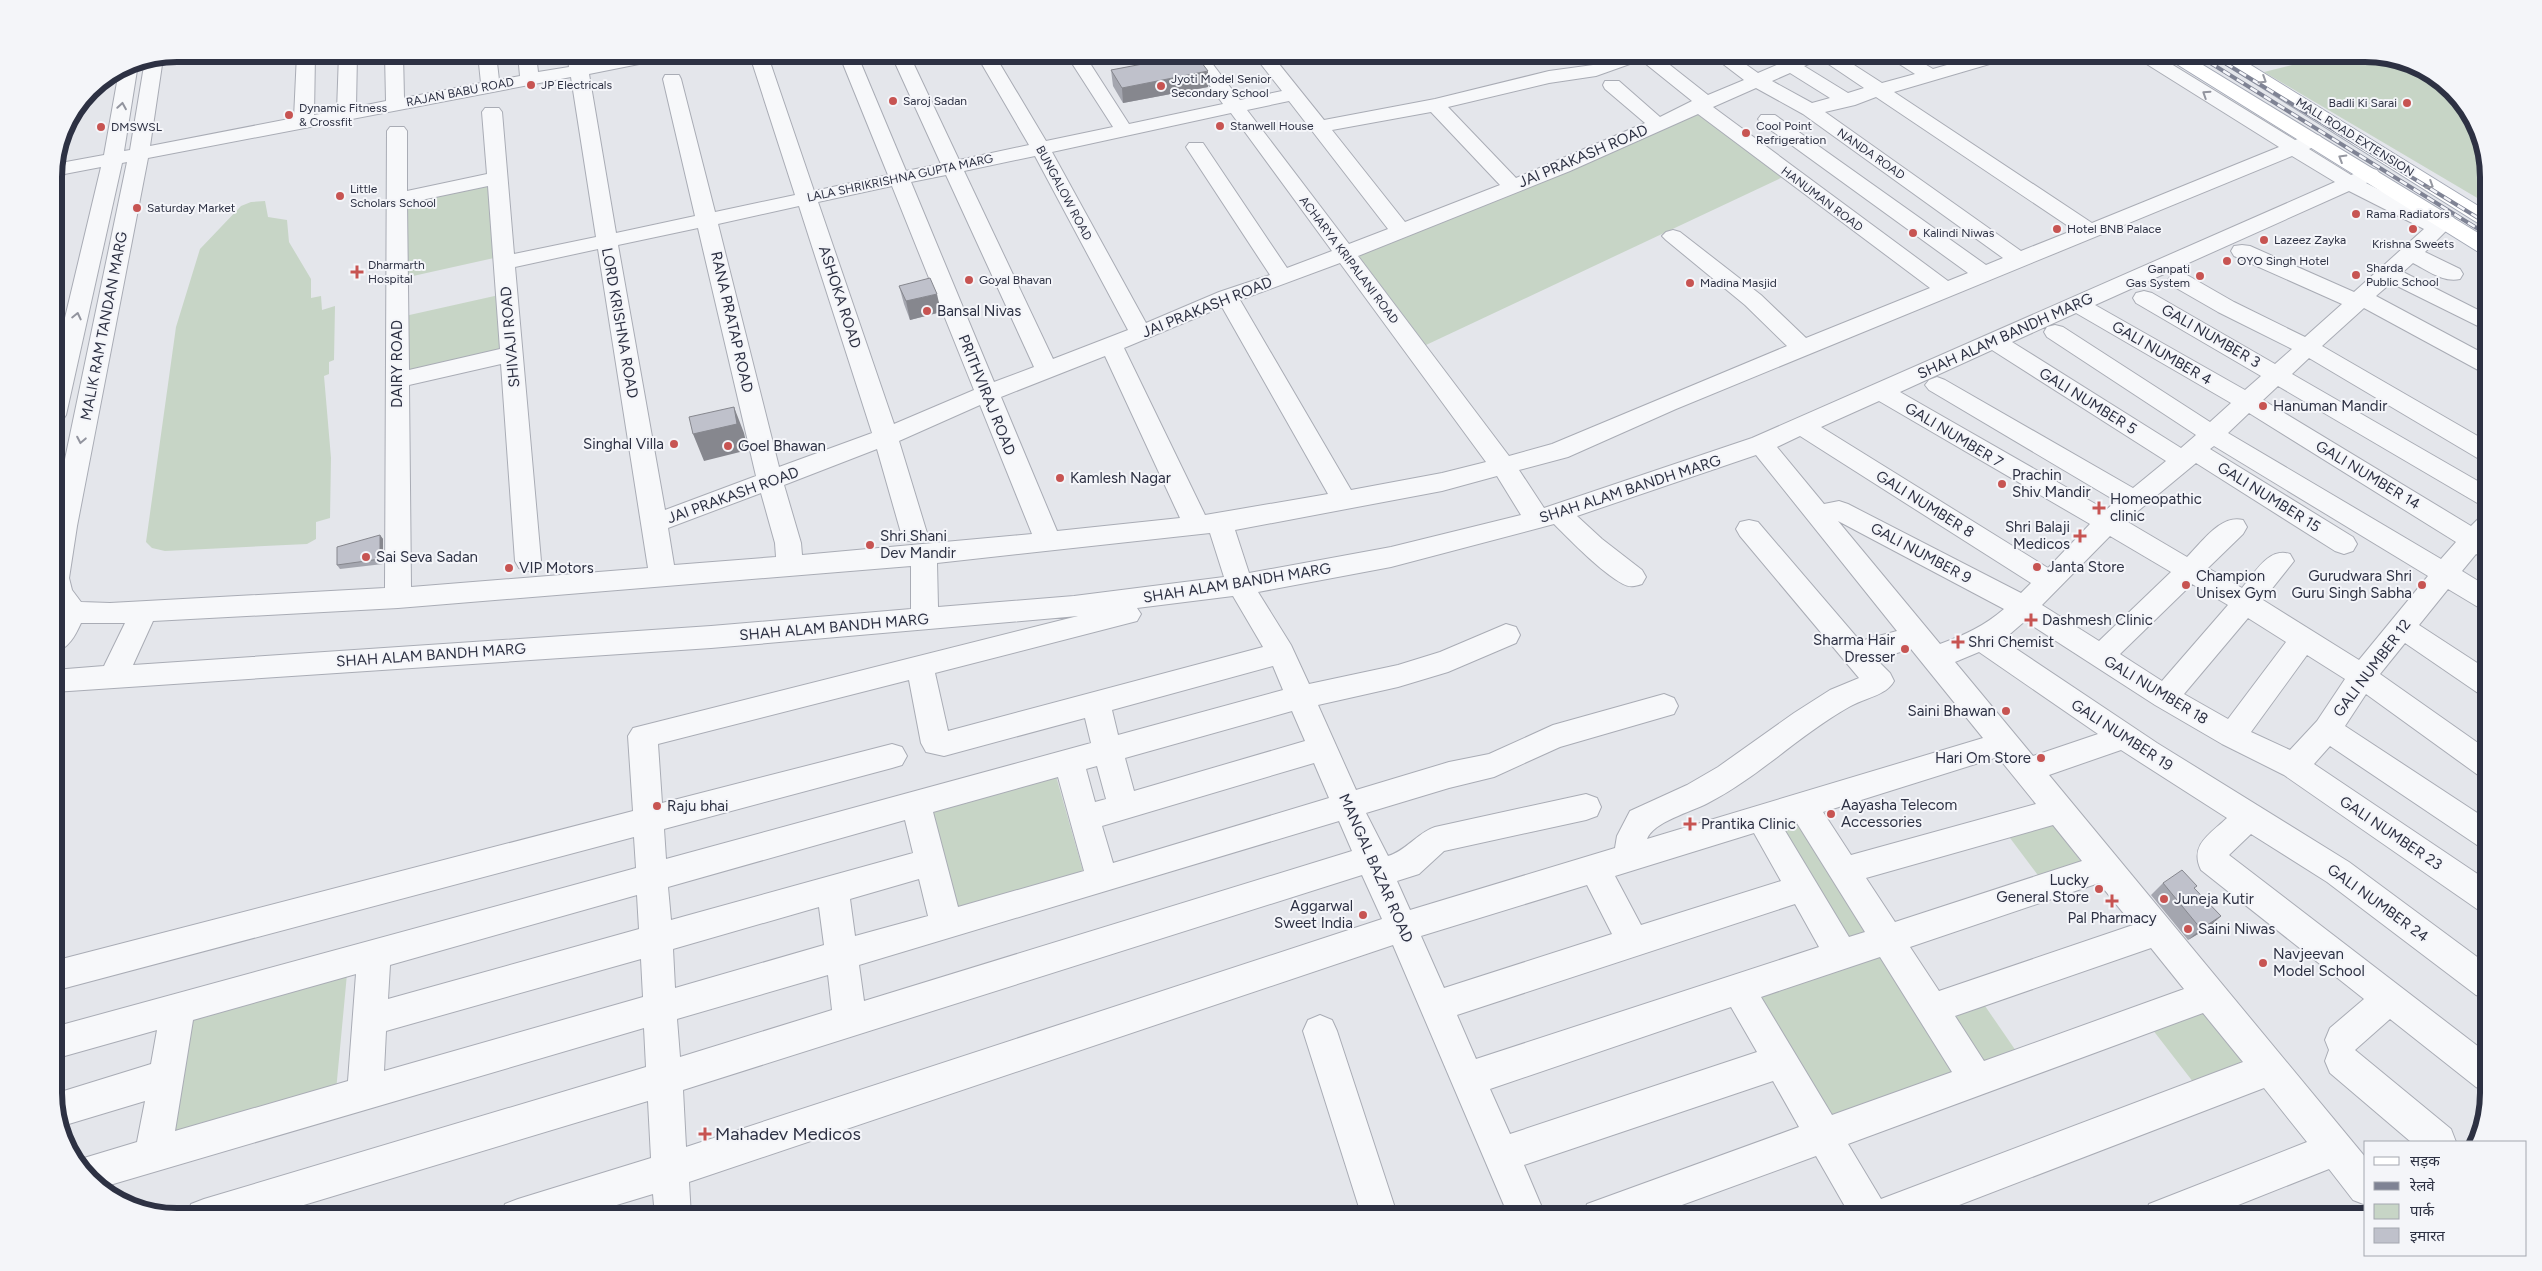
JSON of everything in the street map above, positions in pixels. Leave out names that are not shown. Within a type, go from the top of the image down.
[{"type":"main road","points":[[2186,62],[2313,140],[2360,179],[2479,244]]},
{"type":"main road","name":"MALL ROAD EXTENSION","points":[[2234,62],[2479,215]]},
{"type":"street","points":[[1269,62],[1401,231]]},
{"type":"street","points":[[1320,127],[1435,105],[1549,78],[1596,70],[1617,62]]},
{"type":"street","name":"HANUMAN ROAD","points":[[1654,62],[1733,132],[1947,290]]},
{"type":"street","name":"NANDA ROAD","points":[[1730,62],[1756,80],[1806,108],[2019,260]]},
{"type":"street","name":"JAI PRAKASH ROAD","points":[[655,523],[886,437],[940,412],[1140,334],[1227,297],[1345,254],[1583,159],[1792,62]]},
{"type":"street","points":[[1832,62],[1881,91],[2089,230]]},
{"type":"street","points":[[1909,62],[1930,75]]},
{"type":"street","points":[[1959,62],[1964,66]]},
{"type":"street","points":[[1733,132],[1806,108],[1848,101],[1977,62]]},
{"type":"street","points":[[2155,62],[2289,150],[2360,179]]},
{"type":"street","points":[[304,121],[306,63]]},
{"type":"street","points":[[346,113],[348,63]]},
{"type":"street","points":[[394,63],[395,104]]},
{"type":"street","points":[[488,63],[491,86]]},
{"type":"street","points":[[528,63],[530,79]]},
{"type":"street","name":"RAJAN BABU ROAD","points":[[63,168],[530,79],[575,63]]},
{"type":"street","name":"LORD KRISHNA ROAD","points":[[577,63],[663,576]]},
{"type":"street","name":"ASHOKA ROAD","points":[[761,63],[886,437],[919,544],[925,619]]},
{"type":"street","name":"PRITHVIRAJ ROAD","points":[[851,63],[1048,541]]},
{"type":"street","points":[[904,63],[1047,370]]},
{"type":"street","name":"BUNGALOW ROAD","points":[[990,63],[1040,147],[1140,334]]},
{"type":"street","points":[[1081,63],[1124,130]]},
{"type":"street","name":"ACHARYA KRIPALANI ROAD","points":[[1202,63],[1503,466],[1548,516],[1593,546],[1632,577]]},
{"type":"street","name":"MALIK RAM TANDAN MARG","points":[[63,532],[139,152],[153,65]]},
{"type":"street","points":[[1783,65],[1848,101]]},
{"type":"street","name":"MALIK RAM TANDAN MARG","points":[[63,376],[113,157],[126,75]]},
{"type":"street","name":"RANA PRATAP ROAD","points":[[672,79],[708,219],[770,481],[788,543],[789,566]]},
{"type":"street","points":[[1612,85],[1657,124]]},
{"type":"street","name":"LALA SHRIKRISHNA GUPTA MARG","points":[[504,263],[1295,94]]},
{"type":"street","points":[[1435,105],[1513,187]]},
{"type":"street","name":"SHIVAJI ROAD","points":[[492,112],[528,561]]},
{"type":"street","points":[[1768,119],[1985,275]]},
{"type":"street","name":"DAIRY ROAD","points":[[397,130],[398,598]]},
{"type":"street","points":[[63,600],[96,614],[398,598],[789,566],[919,544],[1048,541],[1208,523],[1442,482],[1559,451],[1802,348],[2313,140]]},
{"type":"street","points":[[1196,147],[1283,278]]},
{"type":"street","points":[[397,199],[497,178]]},
{"type":"street","name":"SHAH ALAM BANDH MARG","points":[[63,680],[701,638],[1062,607],[1240,585],[1392,557],[1548,516],[1761,444],[2077,304],[2233,245],[2360,179]]},
{"type":"street","points":[[1854,654],[1982,640],[1998,630],[2050,582],[2106,524],[2248,402],[2442,225]]},
{"type":"street","points":[[1673,236],[1753,300],[1802,348]]},
{"type":"street","points":[[2233,245],[2360,300],[2479,361]]},
{"type":"street","points":[[2410,253],[2452,274]]},
{"type":"street","points":[[2389,272],[2479,319]]},
{"type":"street","points":[[2179,280],[2246,318],[2307,347],[2479,447]]},
{"type":"street","points":[[1227,297],[1344,500]]},
{"type":"street","name":"GALI NUMBER 3","points":[[2144,298],[2479,493]]},
{"type":"street","name":"GALI NUMBER 4","points":[[2077,304],[2248,402]]},
{"type":"street","points":[[2055,332],[2196,448],[2445,574],[2479,595]]},
{"type":"street","name":"GALI NUMBER 5","points":[[1994,341],[2196,448]]},
{"type":"street","name":"MANGAL BAZAR ROAD","points":[[1111,345],[1240,585],[1281,653],[1376,866],[1524,1208]]},
{"type":"street","points":[[397,380],[512,354]]},
{"type":"street","points":[[1937,385],[2134,500]]},
{"type":"street","name":"GALI NUMBER 7","points":[[1880,391],[2106,524],[2246,603],[2362,676],[2480,760]]},
{"type":"street","name":"GALI NUMBER 14","points":[[2248,402],[2479,536]]},
{"type":"street","name":"GALI NUMBER 8","points":[[1802,426],[2050,582]]},
{"type":"street","points":[[1761,444],[2364,1185]]},
{"type":"street","name":"GALI NUMBER 15","points":[[2196,448],[2344,544]]},
{"type":"street","name":"GALI NUMBER 9","points":[[1818,515],[1839,510],[2022,606]]},
{"type":"street","points":[[2101,656],[2234,527]]},
{"type":"street","points":[[1630,858],[1632,836],[1641,820],[1698,794],[1729,776],[1833,702],[1880,681],[1854,654],[1749,529]]},
{"type":"street","name":"GALI NUMBER 12","points":[[2294,766],[2326,729],[2362,676],[2445,574],[2479,541]]},
{"type":"street","points":[[2164,696],[2246,603],[2281,560]]},
{"type":"street","points":[[673,1208],[643,736],[1240,585]]},
{"type":"street","points":[[63,605],[67,626],[63,631]]},
{"type":"street","name":"GALI NUMBER 18","points":[[2022,606],[2164,696],[2232,736],[2294,766]]},
{"type":"street","points":[[1052,633],[1062,607]]},
{"type":"street","points":[[113,677],[144,611]]},
{"type":"street","points":[[2402,627],[2480,678]]},
{"type":"street","points":[[63,1041],[1069,763],[1301,697],[1414,671],[1448,661],[1506,635]]},
{"type":"street","points":[[2232,736],[2303,639]]},
{"type":"street","name":"GALI NUMBER 19","points":[[1982,640],[2125,737],[2258,820]]},
{"type":"street","points":[[920,667],[936,743],[944,744],[1281,653]]},
{"type":"street","points":[[1095,702],[1123,807]]},
{"type":"street","points":[[94,1172],[153,1153],[1102,880],[1449,775],[1494,765],[1553,737],[1664,706]]},
{"type":"street","points":[[2326,729],[2480,831]]},
{"type":"street","points":[[2026,770],[2125,737]]},
{"type":"street","points":[[547,1208],[671,1170],[1402,927],[2005,743]]},
{"type":"street","points":[[1085,818],[1324,748]]},
{"type":"street","points":[[63,974],[892,756]]},
{"type":"street","points":[[1069,763],[1102,880]]},
{"type":"street","name":"GALI NUMBER 23","points":[[2294,766],[2480,893]]},
{"type":"street","points":[[916,805],[946,925]]},
{"type":"street","points":[[1802,805],[1886,941],[1977,1081]]},
{"type":"street","points":[[234,1208],[850,1021],[1376,866],[1408,864],[1435,840],[1586,807]]},
{"type":"street","points":[[1843,871],[2059,810]]},
{"type":"street","points":[[1761,818],[1842,956]]},
{"type":"street","points":[[2258,820],[2212,852],[2212,860],[2480,1069]]},
{"type":"street","name":"GALI NUMBER 24","points":[[2258,820],[2338,872],[2480,978]]},
{"type":"street","points":[[370,1020],[930,862]]},
{"type":"street","points":[[1468,1079],[2106,867]]},
{"type":"street","points":[[1595,868],[1633,942]]},
{"type":"street","points":[[1436,1006],[1802,888]]},
{"type":"street","points":[[833,889],[850,1021]]},
{"type":"street","points":[[1931,1009],[2158,931]]},
{"type":"street","points":[[365,1092],[374,955]]},
{"type":"street","points":[[1739,990],[1866,1208]]},
{"type":"street","points":[[1625,1208],[2210,995]]},
{"type":"street","points":[[2390,997],[2342,1050],[2437,1141]]},
{"type":"street","points":[[153,1153],[178,1009]]},
{"type":"street","points":[[1320,1031],[1377,1208]]},
{"type":"street","points":[[1501,1155],[1781,1061]]},
{"type":"street","points":[[1905,1208],[2270,1069]]},
{"type":"street","points":[[64,1108],[166,1077]]},
{"type":"street","points":[[2185,1208],[2335,1149]]},
{"type":"green space","points":[[2304,62],[2365,62],[2380,63],[2416,74],[2429,82],[2451,102],[2468,126],[2477,155],[2479,199],[2479,199],[2264,72]]},
{"type":"green space","points":[[1696,113],[1783,177],[1426,345],[1358,255],[1524,190]]},
{"type":"green space","points":[[488,184],[494,258],[404,278],[403,200]]},
{"type":"green space","points":[[265,201],[268,217],[287,220],[289,242],[311,279],[311,298],[321,296],[322,310],[335,306],[334,360],[329,362],[329,374],[324,376],[331,458],[330,518],[316,522],[316,539],[307,544],[165,551],[152,548],[146,542],[176,327],[200,249],[241,206],[251,202]]},
{"type":"green space","points":[[499,295],[504,352],[407,375],[405,316]]},
{"type":"green space","points":[[1056,776],[1083,871],[948,910],[926,812]]},
{"type":"green space","points":[[1805,820],[1875,935],[1844,945],[1776,829]]},
{"type":"green space","points":[[2050,821],[2083,864],[2040,878],[2007,834]]},
{"type":"green space","points":[[1884,955],[1960,1070],[1830,1117],[1758,997]]},
{"type":"green space","points":[[347,974],[336,1091],[168,1139],[188,1017]]},
{"type":"green space","points":[[1983,1003],[2016,1051],[1977,1064],[1945,1016]]},
{"type":"green space","points":[[2207,1004],[2257,1065],[2197,1087],[2149,1025]]},
{"type":"building","points":[[1150,63],[1202,63],[1208,71],[1122,88],[1111,70]]},
{"type":"building","points":[[930,278],[937,294],[906,301],[899,286]]},
{"type":"building","points":[[734,407],[737,424],[693,434],[689,417]]},
{"type":"building","points":[[380,535],[380,559],[337,565],[337,547]]},
{"type":"building","points":[[2182,870],[2197,886],[2194,888],[2221,916],[2201,929],[2163,883]]},
{"type":"railway","points":[[2209,62],[2479,229]]},
{"type":"railway","points":[[2224,62],[2479,219]]},
{"type":"place","name":"JP Electricals","points":[[531,85]]},
{"type":"place","name":"Jyoti Model Senior Secondary School","points":[[1161,86]]},
{"type":"place","name":"Saroj Sadan","points":[[893,101]]},
{"type":"place","name":"Badli Ki Sarai","points":[[2407,103]]},
{"type":"place","name":"Dynamic Fitness & Crossfit","points":[[289,115]]},
{"type":"place","name":"Stanwell House","points":[[1220,126]]},
{"type":"place","name":"DMSWSL","points":[[101,127]]},
{"type":"place","name":"Cool Point Refrigeration","points":[[1746,133]]},
{"type":"place","name":"Little Scholars School","points":[[340,196]]},
{"type":"place","name":"Saturday Market","points":[[137,208]]},
{"type":"place","name":"Rama Radiators","points":[[2356,214]]},
{"type":"place","name":"Hotel BNB Palace","points":[[2057,229]]},
{"type":"place","name":"Krishna Sweets","points":[[2413,229]]},
{"type":"place","name":"Kalindi Niwas","points":[[1913,233]]},
{"type":"place","name":"Lazeez Zayka","points":[[2264,240]]},
{"type":"place","name":"OYO Singh Hotel","points":[[2227,261]]},
{"type":"place","name":"Dharmarth Hospital","points":[[357,272]]},
{"type":"place","name":"Sharda Public School","points":[[2356,275]]},
{"type":"place","name":"Ganpati Gas System","points":[[2200,276]]},
{"type":"place","name":"Goyal Bhavan","points":[[969,280]]},
{"type":"place","name":"Madina Masjid","points":[[1690,283]]},
{"type":"place","name":"Bansal Nivas","points":[[927,311]]},
{"type":"place","name":"Hanuman Mandir","points":[[2263,406]]},
{"type":"place","name":"Singhal Villa","points":[[674,444]]},
{"type":"place","name":"Goel Bhawan","points":[[728,446]]},
{"type":"place","name":"Kamlesh Nagar","points":[[1060,478]]},
{"type":"place","name":"Prachin Shiv Mandir","points":[[2002,484]]},
{"type":"place","name":"Homeopathic clinic","points":[[2099,508]]},
{"type":"place","name":"Shri Balaji Medicos","points":[[2080,536]]},
{"type":"place","name":"Shri Shani Dev Mandir","points":[[870,545]]},
{"type":"place","name":"Sai Seva Sadan","points":[[366,557]]},
{"type":"place","name":"Janta Store","points":[[2037,567]]},
{"type":"place","name":"VIP Motors","points":[[509,568]]},
{"type":"place","name":"Champion Unisex Gym","points":[[2186,585]]},
{"type":"place","name":"Gurudwara Shri Guru Singh Sabha","points":[[2422,585]]},
{"type":"place","name":"Dashmesh Clinic","points":[[2031,620]]},
{"type":"place","name":"Shri Chemist","points":[[1958,642]]},
{"type":"place","name":"Sharma Hair Dresser","points":[[1905,649]]},
{"type":"place","name":"Saini Bhawan","points":[[2006,711]]},
{"type":"place","name":"Hari Om Store","points":[[2041,758]]},
{"type":"place","name":"Raju bhai","points":[[657,806]]},
{"type":"place","name":"Aayasha Telecom Accessories","points":[[1831,814]]},
{"type":"place","name":"Prantika Clinic","points":[[1690,824]]},
{"type":"place","name":"Lucky General Store","points":[[2099,889]]},
{"type":"place","name":"Juneja Kutir","points":[[2164,899]]},
{"type":"place","name":"Pal Pharmacy","points":[[2112,901]]},
{"type":"place","name":"Aggarwal Sweet India","points":[[1363,915]]},
{"type":"place","name":"Saini Niwas","points":[[2188,929]]},
{"type":"place","name":"Navjeevan Model School","points":[[2263,963]]},
{"type":"place","name":"Mahadev Medicos","points":[[705,1134]]}]
